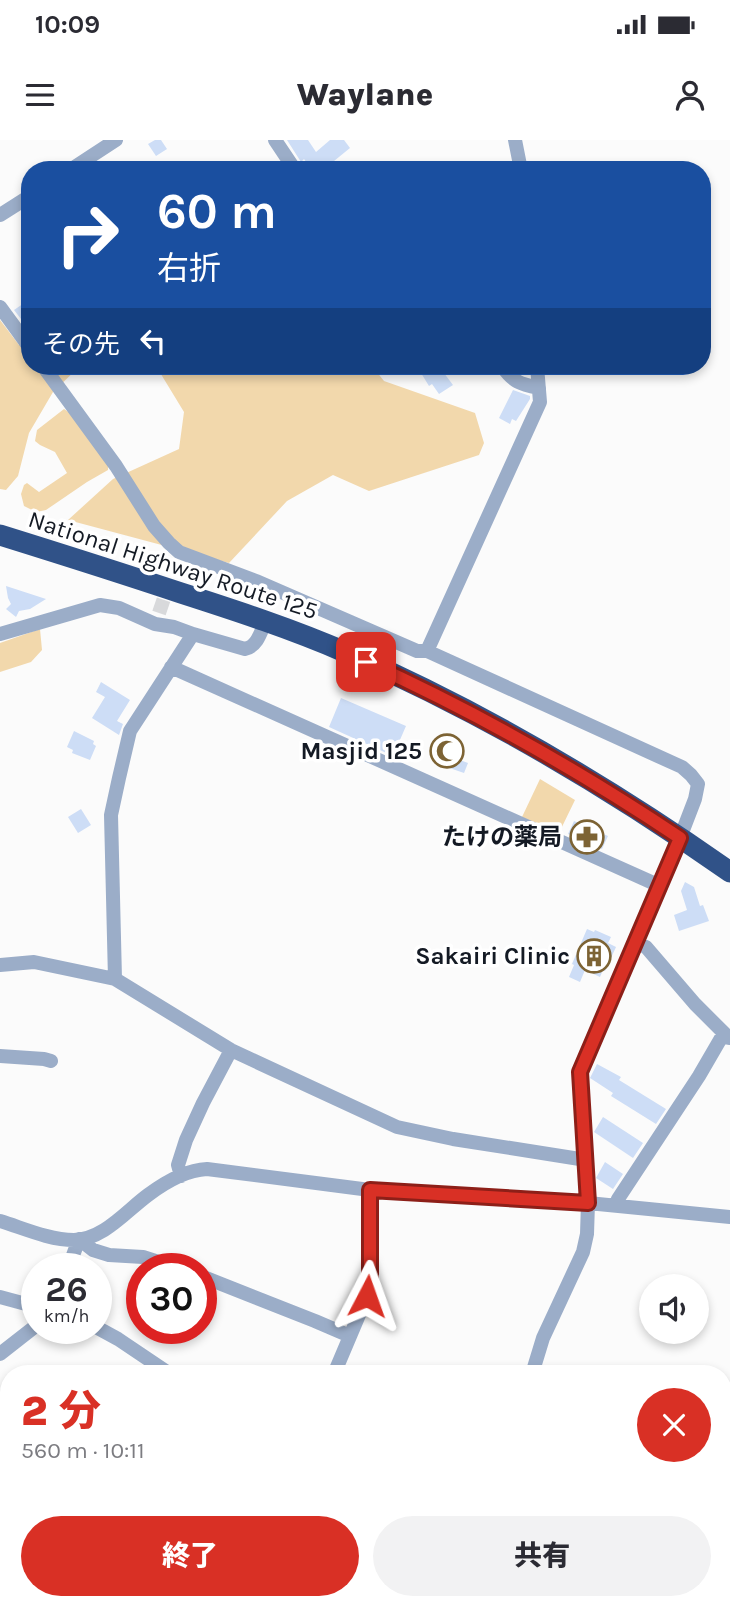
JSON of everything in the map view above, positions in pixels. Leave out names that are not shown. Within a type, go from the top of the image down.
[{"type":"highway","name":"National Highway Route 125","points":[[0,535],[266,620],[344,651],[432,692],[548,755],[730,872]]},
{"type":"street","points":[[84,161],[116,140]]},
{"type":"street","points":[[275,140],[289,161]]},
{"type":"street","points":[[515,140],[519,161]]},
{"type":"street","points":[[0,215],[21,202]]},
{"type":"street","points":[[0,307],[21,336]]},
{"type":"street","points":[[50,375],[178,557],[256,581],[417,651],[427,651],[682,768],[698,784],[680,838],[580,1072],[588,1203],[587,1234],[583,1252],[543,1338],[535,1365]]},
{"type":"street","points":[[508,375],[521,384],[538,388]]},
{"type":"street","points":[[427,651],[540,402],[537,375]]},
{"type":"street","points":[[0,634],[100,605],[157,619],[193,634],[245,649],[254,645],[266,620]]},
{"type":"street","points":[[115,979],[111,815],[130,731],[193,634]]},
{"type":"street","points":[[171,667],[660,886]]},
{"type":"street","points":[[616,1205],[727,1036],[695,1004],[646,947],[635,943]]},
{"type":"street","points":[[0,965],[34,962],[115,979],[231,1050],[397,1127],[453,1139],[586,1160]]},
{"type":"street","points":[[181,1176],[178,1165],[186,1140],[231,1050]]},
{"type":"street","points":[[0,1056],[51,1061]]},
{"type":"street","points":[[0,1220],[64,1239],[91,1237],[147,1196],[181,1176],[207,1169],[370,1190],[616,1205],[730,1217]]},
{"type":"street","points":[[341,1365],[369,1286],[370,1190]]},
{"type":"street","points":[[74,1253],[79,1239]]},
{"type":"street","points":[[79,1239],[93,1250],[126,1256]]},
{"type":"street","points":[[217,1282],[350,1336]]},
{"type":"street","points":[[0,1297],[21,1303]]},
{"type":"street","points":[[112,1336],[157,1365]]},
{"type":"street","points":[[0,1354],[21,1338]]},
{"type":"shaded area","points":[[0,320],[19,345],[21,344],[21,375],[71,375],[53,392],[29,433],[18,476],[6,490],[0,489]]},
{"type":"shaded area","points":[[161,375],[379,375],[384,381],[475,413],[484,443],[479,455],[369,491],[333,475],[287,501],[229,563],[68,520],[113,479],[179,449],[184,412]]},
{"type":"shaded area","points":[[64,409],[70,413],[108,464],[108,470],[46,510],[36,512],[24,506],[21,494],[24,485],[27,483],[39,492],[67,473],[55,452],[35,441],[37,430]]},
{"type":"shaded area","points":[[40,629],[42,650],[31,662],[0,672],[0,643]]},
{"type":"shaded area","points":[[540,779],[575,800],[558,835],[522,817]]},
{"type":"building","points":[[161,140],[167,149],[156,156],[148,144]]},
{"type":"building","points":[[287,140],[308,140],[316,152],[330,140],[344,140],[350,148],[334,161],[300,161]]},
{"type":"building","points":[[21,305],[21,319],[14,310]]},
{"type":"building","points":[[422,375],[446,375],[453,385],[439,394],[432,384],[429,386]]},
{"type":"building","points":[[513,390],[530,396],[530,399],[516,421],[512,419],[510,424],[499,418]]},
{"type":"building","points":[[6,586],[46,599],[30,609],[19,611],[16,617],[6,609],[11,604]]},
{"type":"building","points":[[101,682],[130,700],[117,721],[123,724],[119,735],[92,718],[105,697],[96,692]]},
{"type":"building","points":[[341,698],[406,726],[393,756],[329,727]]},
{"type":"building","points":[[74,731],[94,741],[96,746],[90,760],[72,753],[73,750],[67,747]]},
{"type":"building","name":"Masjid 125","points":[[444,740],[456,745],[452,757],[468,763],[464,773],[435,763]]},
{"type":"building","points":[[81,809],[91,825],[78,833],[68,817]]},
{"type":"building","name":"たけの薬局","points":[[574,821],[608,836],[602,849],[568,834]]},
{"type":"building","points":[[685,882],[694,887],[700,906],[703,905],[709,921],[679,931],[674,915],[687,910],[681,891]]},
{"type":"building","name":"Sakairi Clinic","points":[[587,929],[611,937],[608,943],[616,947],[600,977],[585,970],[580,982],[569,977]]},
{"type":"building","points":[[597,1064],[621,1077],[619,1080],[666,1109],[656,1124],[611,1096],[613,1093],[590,1078]]},
{"type":"building","points":[[603,1117],[643,1143],[633,1158],[594,1132]]},
{"type":"building","points":[[605,1162],[623,1174],[613,1189],[596,1178]]},
{"type":"tunnel","points":[[159,613],[176,563]]},
{"type":"place","name":"Masjid 125","points":[[447,751]]},
{"type":"place","name":"たけの薬局","points":[[587,837]]},
{"type":"place","name":"Sakairi Clinic","points":[[594,956]]},
{"type":"route","points":[[366,662],[432,692],[548,755],[680,838],[580,1072],[588,1203],[370,1190],[370,1274],[367,1296]]}]
